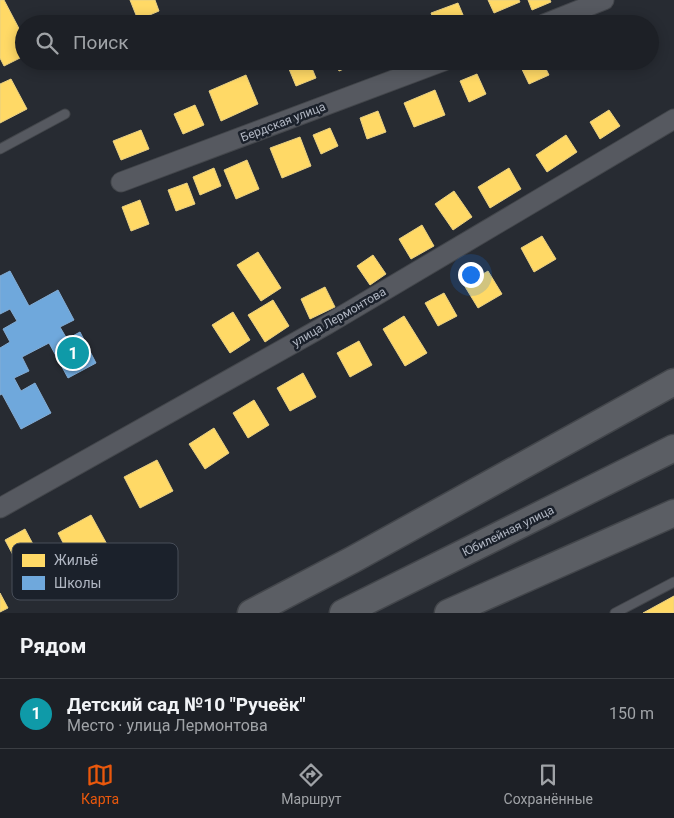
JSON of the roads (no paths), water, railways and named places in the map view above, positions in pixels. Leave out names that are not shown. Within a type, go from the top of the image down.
[{"type":"main road","points":[[251,613],[674,382]]},
{"type":"main road","name":"Юбилейная улица","points":[[343,613],[674,448]]},
{"type":"main road","points":[[458,611],[674,513]]},
{"type":"street","points":[[566,15],[604,0]]},
{"type":"street","name":"Бердская улица","points":[[121,182],[420,70]]},
{"type":"street","name":"улица Лермонтова","points":[[0,508],[328,324],[674,119]]},
{"type":"lane","points":[[0,149],[65,114]]},
{"type":"lane","points":[[615,613],[674,582]]},
{"type":"place","name":"Детский сад №10 \"Ручеёк\"","points":[[73,353]]}]
